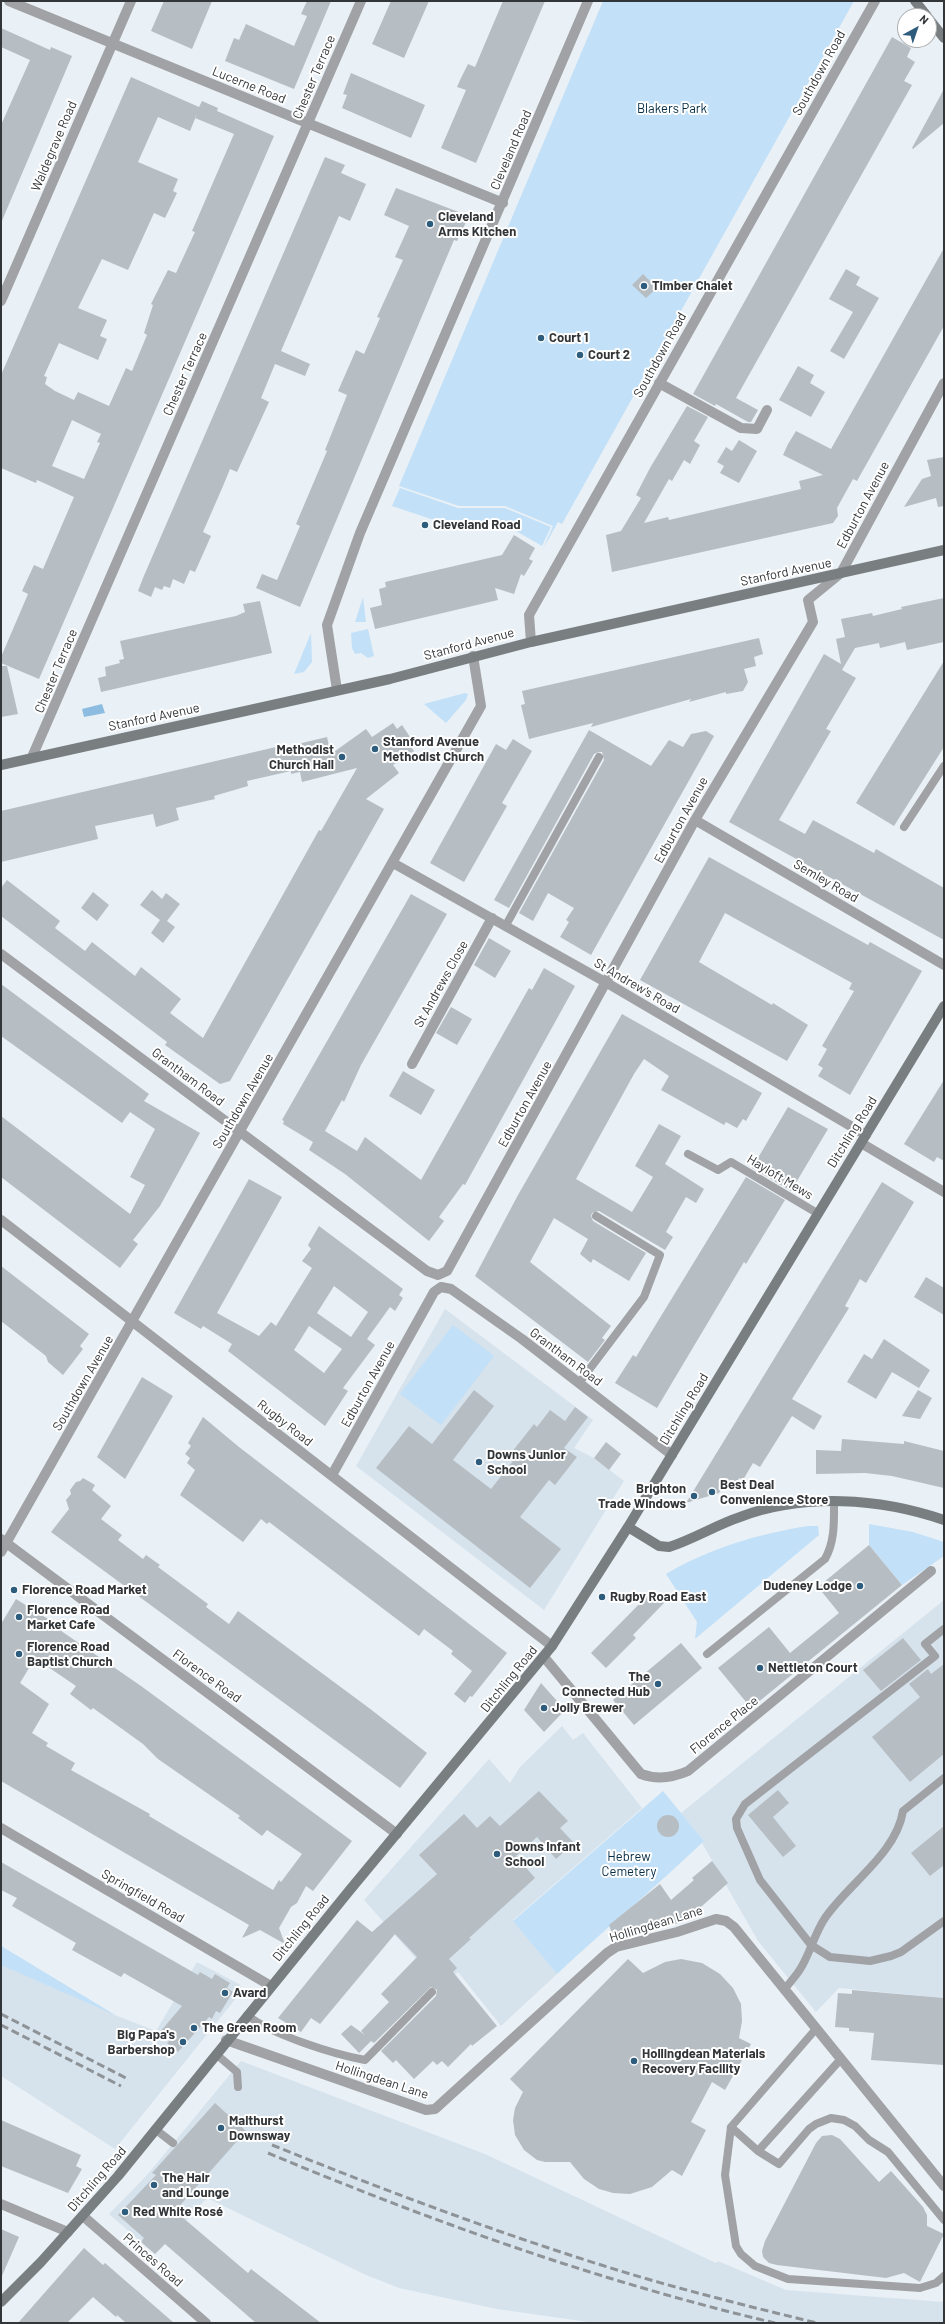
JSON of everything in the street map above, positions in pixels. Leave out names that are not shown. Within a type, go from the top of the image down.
[{"type":"street","name":"Lucerne Road","points":[[9,1],[503,203]]},
{"type":"street","name":"Waldegrave Road","points":[[1,301],[131,1]]},
{"type":"street","name":"Chester Terrace","points":[[32,757],[361,1]]},
{"type":"street","name":"Cleveland Road","points":[[337,690],[327,625],[360,533],[503,203],[588,1]]},
{"type":"street","name":"Southdown Road","points":[[531,642],[529,615],[875,1]]},
{"type":"street","points":[[937,29],[944,38]]},
{"type":"street","points":[[659,383],[741,428],[758,429],[767,410]]},
{"type":"street","name":"Edburton Avenue","points":[[438,1275],[446,1271],[607,983],[695,820],[813,622],[808,600],[841,573],[944,383]]},
{"type":"street","name":"Stanford Avenue","points":[[1,765],[337,690],[531,642],[944,550]]},
{"type":"street","name":"Southdown Avenue","points":[[3,1545],[133,1321],[481,706],[473,656]]},
{"type":"street","name":"Semley Road","points":[[695,820],[944,965]]},
{"type":"street","name":"St Andrew's Road","points":[[392,863],[506,925],[607,983],[864,1139],[944,1192]]},
{"type":"street","name":"St Andrews Close","points":[[412,1064],[492,918]]},
{"type":"street","name":"Grantham Road","points":[[1,954],[427,1271],[438,1275]]},
{"type":"street","name":"Ditchling Road","points":[[1,2302],[83,2216],[226,2040],[544,1657],[628,1528],[817,1213],[864,1139],[944,1006]]},
{"type":"street","name":"Rugby Road","points":[[1,1220],[552,1646]]},
{"type":"street","name":"Edburton Avenue","points":[[332,1475],[434,1292],[441,1287]]},
{"type":"street","name":"Grantham Road","points":[[441,1287],[451,1289],[579,1383],[672,1455]]},
{"type":"street","points":[[628,1528],[659,1546],[669,1547],[758,1511],[806,1503],[834,1502],[858,1502],[892,1506],[944,1520]]},
{"type":"street","name":"Florence Road","points":[[3,1545],[397,1834]]},
{"type":"street","name":"Florence Place","points":[[544,1657],[641,1774],[653,1778],[670,1777],[688,1771],[931,1571]]},
{"type":"street","name":"Springfield Road","points":[[1,1828],[271,1986]]},
{"type":"street","name":"Hollingdean Lane","points":[[226,2040],[426,2110],[435,2109],[607,1953],[616,1947],[677,1932],[716,1919],[726,1921],[734,1927],[815,2030],[944,2186]]},
{"type":"street","points":[[1,2204],[68,2232]]},
{"type":"street","name":"Princes Road","points":[[83,2216],[206,2323]]},
{"type":"lane","points":[[506,925],[599,757]]},
{"type":"lane","points":[[904,827],[944,766]]},
{"type":"lane","name":"Hayloft Mews","points":[[688,1154],[718,1170],[731,1162],[817,1213]]},
{"type":"lane","points":[[579,1383],[644,1297],[660,1255],[596,1216]]},
{"type":"lane","points":[[707,1654],[825,1559],[831,1549],[833,1537],[834,1502]]},
{"type":"lane","points":[[944,1629],[925,1644],[935,1656],[739,1811],[736,1819],[737,1828],[760,1880],[811,1945],[830,1957],[870,1961],[901,1952],[944,1921]]},
{"type":"lane","points":[[784,1990],[802,1966],[811,1945],[829,1913],[893,1840],[901,1824],[903,1811],[944,1778]]},
{"type":"lane","points":[[247,2015],[257,2023],[291,2037],[351,2058],[364,2060],[432,1992]]},
{"type":"lane","points":[[815,2030],[731,2127],[725,2175],[736,2246],[741,2254],[755,2266],[788,2279],[885,2287],[924,2288],[936,2283],[944,2276]]},
{"type":"lane","points":[[216,2054],[237,2072],[238,2087]]},
{"type":"lane","points":[[758,2151],[840,2060]]},
{"type":"lane","points":[[731,2127],[758,2151],[778,2164],[809,2129],[816,2124],[831,2118],[848,2121],[888,2152],[944,2220]]},
{"type":"lane","points":[[155,2129],[173,2143]]},
{"type":"shaded area","points":[[102,704],[105,713],[84,717],[82,709]]},
{"type":"shaded area","name":"Downs Junior School","points":[[445,1309],[593,1420],[574,1448],[594,1458],[624,1481],[544,1610],[356,1466]]},
{"type":"shaded area","points":[[944,1600],[944,1998],[839,1988],[816,2012],[758,1941],[702,1843],[704,1841],[681,1813]]},
{"type":"shaded area","name":"Downs Infant School","points":[[562,1726],[573,1740],[583,1733],[642,1808],[513,1920],[557,1974],[501,2026],[458,1972],[441,1987],[364,1900],[489,1759],[510,1783],[520,1767]]},
{"type":"shaded area","points":[[1,1946],[115,2015],[156,2031],[197,1962],[239,1984],[241,1987],[241,1992],[115,2149],[1,2076]]},
{"type":"shaded area","points":[[241,2061],[485,2154],[716,2263],[718,2261],[786,2290],[944,2302],[944,2323],[595,2323],[497,2309],[399,2288],[366,2275],[207,2198],[155,2254],[109,2214],[148,2174]]},
{"type":"green space","name":"Blakers Park","points":[[603,1],[854,1],[562,524],[558,522],[543,549],[553,526],[505,506],[459,506],[399,486]]},
{"type":"green space","points":[[400,488],[458,508],[505,508],[551,527],[542,546],[504,524],[435,528],[434,520],[392,506]]},
{"type":"green space","points":[[363,597],[366,622],[355,622]]},
{"type":"green space","points":[[368,629],[374,656],[368,658],[361,653],[355,654],[352,648],[351,633]]},
{"type":"green space","points":[[311,633],[312,662],[304,672],[294,674]]},
{"type":"green space","points":[[465,693],[468,694],[466,700],[446,723],[424,704]]},
{"type":"green space","points":[[453,1325],[494,1356],[441,1425],[400,1394]]},
{"type":"green space","points":[[869,1524],[913,1532],[944,1542],[944,1556],[902,1585],[869,1545]]},
{"type":"green space","points":[[808,1526],[818,1526],[819,1535],[695,1639],[697,1622],[666,1574],[717,1549],[771,1533]]},
{"type":"green space","name":"Hebrew Cemetery","points":[[663,1791],[704,1841],[557,1974],[513,1921]]},
{"type":"green space","points":[[1,1946],[115,2015],[1,1965]]},
{"type":"building","points":[[164,1],[212,1],[192,49],[151,31]]},
{"type":"building","points":[[307,1],[331,1],[294,89],[225,61],[234,38],[239,40],[246,24],[294,46],[307,16],[301,14]]},
{"type":"building","points":[[391,1],[429,1],[404,58],[372,44]]},
{"type":"building","points":[[503,1],[545,1],[476,163],[441,148],[466,90],[457,87],[468,64],[475,67]]},
{"type":"building","points":[[1,28],[50,50],[51,47],[72,56],[1,223],[1,125],[30,60],[1,47]]},
{"type":"building","points":[[892,37],[897,40],[897,48],[911,48],[907,57],[915,62],[904,81],[912,85],[736,398],[758,410],[751,422],[748,422],[716,404],[715,406],[693,394]]},
{"type":"building","points":[[351,73],[425,105],[411,138],[342,108],[347,95],[343,94]]},
{"type":"building","points":[[131,77],[199,107],[202,101],[218,108],[217,111],[274,136],[39,679],[1,663],[1,657],[28,594],[22,591],[34,565],[43,569],[74,497],[37,480],[36,483],[1,468],[1,375]],"holes":[[[158,117],[190,131],[195,118],[234,134],[192,231],[195,232],[176,273],[168,270],[151,304],[153,305],[144,333],[147,335],[132,371],[126,368],[109,406],[78,392],[74,400],[55,391],[45,384],[47,377],[44,376],[59,343],[98,360],[107,339],[100,336],[107,320],[78,308],[102,259],[128,270],[154,213],[165,218],[177,193],[173,191],[178,179],[138,162]],[[72,420],[101,434],[97,442],[100,443],[84,479],[52,466]]]},
{"type":"building","points":[[944,89],[944,123],[913,149],[912,148]]},
{"type":"building","points":[[325,157],[345,165],[341,173],[366,184],[350,221],[339,216],[281,351],[310,364],[305,376],[275,364],[261,398],[269,402],[237,472],[230,469],[203,532],[211,536],[195,572],[190,570],[184,584],[173,579],[170,588],[164,586],[162,590],[155,587],[151,597],[138,591],[143,578]]},
{"type":"building","points":[[396,188],[469,216],[457,241],[454,240],[300,607],[256,588],[262,574],[277,580],[300,526],[296,524],[327,451],[325,450],[347,395],[338,391],[356,350],[364,354],[380,318],[377,317],[403,260],[395,257],[409,226],[384,215]]},
{"type":"building","points":[[944,248],[944,326],[857,481],[853,479],[837,508],[838,516],[833,523],[612,572],[606,535],[621,531],[641,498],[636,495],[650,468],[687,406],[708,417],[694,441],[700,445],[690,464],[684,460],[672,481],[669,479],[644,523],[668,517],[669,520],[801,489],[799,481],[823,475],[783,455],[788,444],[796,431],[831,449]]},
{"type":"building","points":[[846,269],[860,277],[856,285],[879,298],[844,359],[830,351],[853,312],[829,299]]},
{"type":"building","name":"Timber Chalet","points":[[643,274],[657,288],[646,298],[632,285]]},
{"type":"building","points":[[798,366],[814,375],[810,383],[825,392],[811,417],[779,400]]},
{"type":"building","points":[[739,440],[757,451],[739,483],[720,473],[724,466],[717,462],[726,447],[732,451]]},
{"type":"building","points":[[944,457],[944,506],[938,507],[936,498],[904,507],[922,479],[931,476],[927,460]]},
{"type":"building","points":[[514,535],[535,548],[529,559],[533,561],[524,576],[521,574],[514,594],[495,588],[498,600],[375,629],[370,608],[382,605],[379,589],[386,587],[385,582],[502,555]]},
{"type":"building","points":[[944,598],[944,642],[907,650],[905,642],[880,648],[879,643],[855,648],[842,670],[856,678],[826,729],[831,731],[779,820],[805,834],[813,820],[874,853],[876,849],[944,888],[944,940],[729,822],[824,654],[841,664],[836,639],[845,637],[841,619],[872,613],[873,616],[902,609],[901,607]]},
{"type":"building","points":[[260,601],[272,653],[101,692],[98,678],[106,676],[105,667],[120,663],[119,660],[124,659],[120,641],[236,616],[245,612],[243,604]]},
{"type":"building","points":[[759,638],[763,654],[754,657],[756,666],[744,669],[748,682],[743,691],[726,694],[726,692],[689,702],[691,699],[591,727],[593,723],[529,739],[521,705],[525,704],[522,691]]},
{"type":"building","points":[[944,661],[944,747],[894,826],[856,803]]},
{"type":"building","points":[[1,666],[7,666],[18,714],[1,717]]},
{"type":"building","points":[[393,723],[397,729],[402,725],[412,740],[408,743],[414,751],[393,765],[399,773],[366,799],[384,809],[230,1081],[220,1084],[165,1045],[167,1042],[1,916],[1,888],[7,880],[60,921],[55,928],[85,951],[92,942],[135,976],[141,967],[181,999],[170,1013],[203,1038],[319,830],[321,831],[357,768],[302,782],[300,772],[291,774],[291,771],[247,781],[248,786],[214,796],[215,799],[176,808],[179,820],[156,827],[153,814],[95,826],[98,839],[1,862],[1,811],[276,747],[277,749],[327,737],[331,754],[366,729],[372,737]]},
{"type":"building","points":[[589,730],[651,766],[669,740],[683,747],[691,734],[706,731],[714,736],[591,955],[560,937],[569,922],[566,920],[574,908],[548,893],[533,921],[519,913],[604,760],[602,752],[594,754],[509,908],[494,900]]},
{"type":"building","points":[[513,739],[532,751],[502,803],[507,806],[464,882],[430,863],[496,744],[506,750]]},
{"type":"building","points":[[709,857],[868,945],[870,942],[922,971],[850,1095],[818,1076],[823,1068],[818,1065],[827,1049],[822,1046],[854,991],[849,989],[852,983],[725,913],[699,962],[772,1005],[773,1003],[808,1025],[787,1061],[640,980]]},
{"type":"building","points":[[152,890],[162,899],[166,893],[180,904],[167,921],[175,927],[163,943],[151,933],[160,920],[140,905]]},
{"type":"building","points":[[93,892],[109,905],[97,921],[81,908]]},
{"type":"building","points":[[411,894],[447,914],[361,1065],[344,1102],[342,1100],[325,1131],[357,1151],[365,1137],[421,1180],[529,988],[532,990],[544,968],[575,986],[465,1185],[463,1184],[439,1217],[444,1221],[429,1241],[345,1174],[309,1150],[313,1142],[283,1124],[284,1121],[282,1120]]},
{"type":"building","points":[[489,938],[511,951],[495,978],[474,965]]},
{"type":"building","points":[[1,984],[149,1094],[144,1101],[200,1133],[160,1206],[133,1240],[138,1244],[120,1268],[1,1177],[1,1116],[130,1214],[145,1185],[130,1177],[155,1129],[130,1112],[122,1123],[1,1036]]},
{"type":"building","points":[[451,1007],[472,1019],[457,1045],[436,1033]]},
{"type":"building","points":[[622,1014],[762,1093],[746,1121],[743,1119],[737,1128],[726,1122],[724,1125],[661,1090],[669,1076],[644,1059],[634,1074],[576,1179],[632,1212],[653,1177],[635,1166],[659,1124],[681,1136],[665,1164],[704,1189],[696,1203],[686,1197],[666,1232],[673,1237],[665,1250],[599,1211],[592,1213],[591,1216],[593,1221],[646,1253],[629,1281],[593,1259],[591,1263],[580,1254],[588,1239],[554,1218],[530,1262],[611,1326],[602,1338],[605,1340],[588,1362],[475,1276],[518,1195]]},
{"type":"building","points":[[403,1071],[435,1090],[421,1115],[389,1096]]},
{"type":"building","points":[[944,1080],[944,1161],[937,1157],[934,1162],[904,1144]]},
{"type":"building","points":[[788,1107],[828,1129],[791,1191],[752,1168]]},
{"type":"building","points":[[746,1177],[785,1200],[746,1264],[744,1262],[657,1408],[615,1383],[633,1355],[636,1357]]},
{"type":"building","points":[[249,1179],[282,1197],[217,1313],[259,1336],[271,1322],[276,1326],[312,1268],[302,1261],[311,1249],[308,1245],[319,1226],[403,1289],[399,1295],[403,1298],[395,1311],[390,1307],[367,1339],[375,1345],[343,1388],[348,1391],[325,1426],[228,1351],[232,1344],[203,1326],[201,1329],[174,1313]],"holes":[[[334,1286],[368,1312],[351,1337],[317,1313]],[[309,1326],[342,1349],[324,1373],[294,1350]]]},
{"type":"building","points":[[882,1182],[914,1202],[866,1283],[860,1279],[845,1306],[849,1308],[792,1399],[822,1416],[814,1430],[792,1416],[760,1467],[753,1463],[743,1480],[739,1478],[735,1486],[727,1481],[719,1493],[686,1503]]},
{"type":"building","points":[[1,1266],[89,1334],[80,1346],[83,1349],[63,1375],[48,1362],[46,1356],[1,1321]]},
{"type":"building","points":[[926,1277],[944,1288],[944,1315],[914,1297]]},
{"type":"building","points":[[884,1339],[930,1370],[919,1388],[892,1372],[876,1399],[847,1382],[864,1354],[872,1359]]},
{"type":"building","points":[[142,1377],[173,1396],[125,1479],[97,1457]]},
{"type":"building","points":[[474,1390],[494,1406],[453,1460],[491,1489],[513,1461],[508,1457],[534,1424],[537,1427],[550,1410],[565,1421],[575,1407],[588,1417],[564,1448],[577,1457],[555,1485],[549,1480],[520,1517],[561,1549],[530,1588],[376,1468],[409,1426],[432,1444]]},
{"type":"building","points":[[918,1390],[932,1398],[920,1419],[902,1416]]},
{"type":"building","points":[[203,1417],[239,1447],[507,1653],[472,1697],[470,1696],[465,1703],[454,1694],[472,1671],[451,1654],[453,1651],[424,1629],[419,1636],[269,1522],[267,1524],[261,1519],[243,1542],[180,1495],[195,1470],[187,1463],[190,1458],[185,1454],[191,1446],[188,1443]]},
{"type":"building","points":[[842,1439],[904,1444],[904,1441],[944,1451],[944,1488],[892,1476],[865,1473],[816,1474],[816,1450],[841,1451]]},
{"type":"building","points":[[606,1442],[621,1454],[609,1470],[594,1458]]},
{"type":"building","points":[[83,1478],[95,1485],[92,1490],[111,1506],[101,1519],[122,1535],[118,1540],[143,1559],[146,1555],[160,1565],[158,1567],[208,1604],[206,1607],[229,1624],[238,1611],[427,1753],[400,1788],[51,1532],[69,1509],[66,1500],[71,1494],[70,1490],[76,1482]]},
{"type":"building","points":[[869,1545],[902,1585],[751,1708],[718,1668],[769,1627],[790,1653],[839,1613],[818,1587]]},
{"type":"building","points":[[652,1591],[664,1603],[633,1635],[636,1638],[606,1668],[591,1653]]},
{"type":"building","points":[[16,1599],[56,1624],[54,1626],[141,1686],[352,1841],[313,1891],[306,1886],[297,1903],[291,1907],[279,1928],[285,1944],[260,1930],[242,1938],[249,1925],[1,1781],[1,1624]],"holes":[[[35,1658],[76,1686],[70,1694],[91,1710],[93,1708],[143,1744],[158,1759],[240,1816],[238,1818],[262,1836],[267,1830],[302,1854],[281,1882],[279,1880],[273,1890],[149,1816],[150,1814],[71,1770],[75,1763],[46,1746],[48,1743],[32,1733],[49,1704],[20,1683]]]},
{"type":"building","points":[[903,1638],[921,1660],[881,1691],[863,1670]]},
{"type":"building","name":"The Connected Hub","points":[[681,1643],[702,1668],[634,1725],[613,1700]]},
{"type":"building","points":[[944,1664],[944,1754],[910,1782],[872,1737],[920,1697],[909,1684],[928,1669],[931,1674]]},
{"type":"building","points":[[541,1683],[565,1710],[544,1732],[524,1710]]},
{"type":"building","points":[[778,1790],[789,1803],[773,1817],[796,1846],[783,1857],[748,1815]]},
{"type":"building","points":[[539,1791],[568,1821],[560,1828],[574,1843],[556,1859],[537,1837],[516,1856],[535,1878],[469,1938],[471,1939],[449,1959],[457,1968],[453,1972],[497,2026],[472,2046],[471,2044],[448,2067],[442,2061],[437,2065],[433,2061],[414,2079],[396,2060],[393,2063],[381,2051],[436,1996],[437,1990],[431,1987],[374,2043],[371,2041],[359,2053],[341,2034],[351,2025],[365,2035],[361,2031],[389,2002],[381,1994],[417,1957],[395,1934],[320,2024],[311,2018],[301,2032],[278,2018],[357,1920],[372,1932],[437,1874],[419,1855],[464,1814],[477,1828],[490,1816],[500,1826]]},
{"type":"building","points":[[664,1815],[672,1815],[679,1822],[679,1830],[672,1837],[664,1837],[657,1830],[657,1822]]},
{"type":"building","points":[[944,1826],[944,1865],[930,1876],[911,1853]]},
{"type":"building","points":[[712,1861],[728,1883],[684,1922],[614,1939],[609,1925],[660,1884],[671,1900],[694,1880],[692,1878]]},
{"type":"building","points":[[1,1862],[198,1975],[200,1972],[212,1979],[215,1974],[230,1983],[227,1988],[233,1992],[220,2013],[216,2011],[212,2019],[209,2017],[178,2052],[167,2043],[170,2040],[160,2032],[182,2006],[124,1973],[121,1977],[72,1950],[76,1943],[12,1906],[17,1898],[1,1890]]},
{"type":"building","name":"Hollingdean Materials Recovery Facility","points":[[628,1959],[643,1973],[665,1962],[681,1959],[702,1963],[720,1974],[733,1988],[741,2004],[742,2021],[739,2038],[751,2044],[725,2090],[712,2082],[691,2122],[706,2130],[682,2176],[672,2170],[652,2187],[630,2194],[613,2193],[599,2189],[584,2179],[570,2162],[545,2162],[537,2160],[524,2150],[515,2135],[513,2120],[515,2108],[523,2092],[510,2079]]},
{"type":"building","points":[[852,1990],[944,1998],[944,2065],[871,2060],[874,2033],[849,2031],[849,2028],[835,2027],[838,1993],[852,1994]]},
{"type":"building","points":[[215,2103],[246,2131],[175,2211],[248,2273],[251,2269],[321,2323],[256,2323],[165,2244],[155,2254],[141,2242],[144,2238],[118,2215],[156,2175],[152,2173]]},
{"type":"building","points":[[1,2120],[81,2155],[76,2166],[82,2169],[68,2193],[1,2166]]},
{"type":"building","points":[[832,2135],[840,2139],[879,2182],[891,2171],[923,2207],[927,2215],[927,2226],[944,2234],[920,2282],[904,2273],[886,2278],[777,2265],[769,2263],[763,2257],[762,2251],[765,2241],[816,2143],[822,2136]]},
{"type":"building","points":[[1,2229],[19,2237],[1,2278]]},
{"type":"building","points":[[84,2248],[103,2265],[105,2263],[174,2323],[126,2323],[117,2315],[116,2317],[93,2297],[67,2323],[18,2323]]},
{"type":"railway","points":[[1,2014],[126,2078]]},
{"type":"railway","points":[[1,2025],[121,2086]]},
{"type":"railway","points":[[272,2145],[434,2208],[557,2251],[679,2288],[817,2323]]},
{"type":"railway","points":[[268,2153],[392,2203],[518,2248],[646,2289],[775,2323]]},
{"type":"place","name":"Cleveland Arms Kitchen","points":[[430,224]]},
{"type":"place","name":"Timber Chalet","points":[[644,286]]},
{"type":"place","name":"Court 1","points":[[541,338]]},
{"type":"place","name":"Court 2","points":[[580,355]]},
{"type":"place","name":"Cleveland Road","points":[[425,525]]},
{"type":"place","name":"Stanford Avenue Methodist Church","points":[[375,749]]},
{"type":"place","name":"Methodist Church Hall","points":[[342,757]]},
{"type":"place","name":"Downs Junior School","points":[[479,1462]]},
{"type":"place","name":"Best Deal Convenience Store","points":[[712,1492]]},
{"type":"place","name":"Brighton Trade Windows","points":[[694,1496]]},
{"type":"place","name":"Dudeney Lodge","points":[[860,1586]]},
{"type":"place","name":"Florence Road Market","points":[[14,1590]]},
{"type":"place","name":"Rugby Road East","points":[[602,1597]]},
{"type":"place","name":"Florence Road Market Cafe","points":[[19,1617]]},
{"type":"place","name":"Florence Road Baptist Church","points":[[19,1654]]},
{"type":"place","name":"Nettleton Court","points":[[760,1668]]},
{"type":"place","name":"The Connected Hub","points":[[658,1684]]},
{"type":"place","name":"Jolly Brewer","points":[[544,1708]]},
{"type":"place","name":"Downs Infant School","points":[[497,1854]]},
{"type":"place","name":"Avard","points":[[225,1993]]},
{"type":"place","name":"The Green Room","points":[[194,2028]]},
{"type":"place","name":"Big Papa's Barbershop","points":[[183,2042]]},
{"type":"place","name":"Hollingdean Materials Recovery Facility","points":[[634,2061]]},
{"type":"place","name":"Malthurst Downsway","points":[[221,2128]]},
{"type":"place","name":"The Hair and Lounge","points":[[154,2185]]},
{"type":"place","name":"Red White Rosé","points":[[125,2212]]}]
